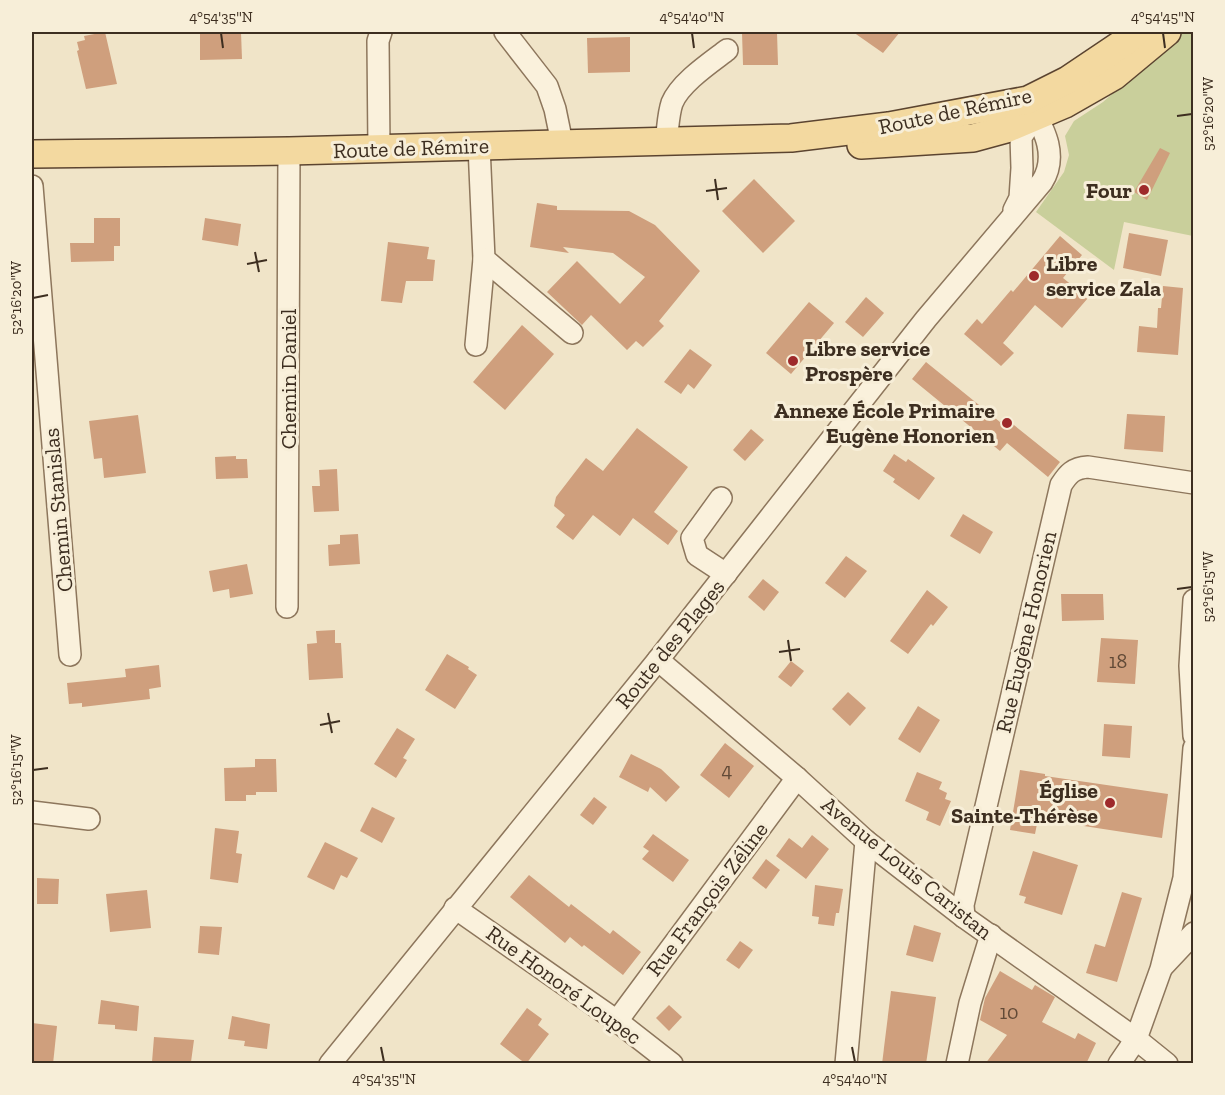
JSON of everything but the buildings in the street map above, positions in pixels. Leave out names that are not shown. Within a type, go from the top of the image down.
[{"type":"main road","name":"Route de Rémire","points":[[791,138],[837,147],[973,138],[1006,129],[1068,80],[1136,32]]},
{"type":"main road","name":"Route de Rémire","points":[[32,154],[289,151],[791,138],[1065,104],[1114,76],[1167,32]]},
{"type":"street","points":[[379,148],[378,40],[381,32]]},
{"type":"street","points":[[505,32],[547,86],[555,109],[562,143]]},
{"type":"street","points":[[666,141],[672,103],[702,68],[727,50]]},
{"type":"street","name":"Route des Plages","points":[[1008,224],[1020,198],[1021,137],[1032,107]]},
{"type":"street","name":"Route des Plages","points":[[330,1064],[658,660],[926,320],[1008,224],[1049,171],[1050,152],[1046,133],[1032,107]]},
{"type":"street","points":[[973,138],[1002,142],[1013,152],[1022,168]]},
{"type":"street","points":[[476,345],[484,259],[479,146]]},
{"type":"street","name":"Chemin Daniel","points":[[286,607],[289,151]]},
{"type":"street","name":"Chemin Stanislas","points":[[32,186],[70,655]]},
{"type":"street","points":[[484,259],[573,333]]},
{"type":"street","name":"Rue Eugène Honorien","points":[[963,917],[963,905],[1061,485],[1069,474],[1078,468],[1088,467],[1194,483]]},
{"type":"street","points":[[721,498],[692,538],[697,555],[726,574]]},
{"type":"street","points":[[1194,600],[1192,666],[1194,736]]},
{"type":"street","name":"Avenue Louis Caristan","points":[[658,660],[866,841],[963,917],[1136,1039],[1167,1064]]},
{"type":"street","points":[[1119,1064],[1136,1039],[1161,969],[1184,878],[1194,748]]},
{"type":"street","name":"Rue François Zéline","points":[[617,1021],[796,778]]},
{"type":"street","points":[[32,812],[89,819]]},
{"type":"street","points":[[846,1064],[866,841]]},
{"type":"street","name":"Rue Honoré Loupec","points":[[455,908],[617,1021],[672,1064]]},
{"type":"street","points":[[1161,969],[1194,933]]},
{"type":"street","points":[[957,1064],[970,1003],[991,935]]},
{"type":"green space","points":[[1183,32],[1193,32],[1193,236],[1124,222],[1114,270],[1036,212],[1064,172],[1069,155],[1065,136],[1074,121],[1103,102]]},
{"type":"place","name":"Four","points":[[1144,190]]},
{"type":"place","name":"Libre service Zala","points":[[1034,276]]},
{"type":"place","name":"Libre service Prospère","points":[[793,361]]},
{"type":"place","name":"Annexe École Primaire Eugène Honorien","points":[[1007,423]]},
{"type":"place","name":"Église Sainte-Thérèse","points":[[1110,803]]}]
